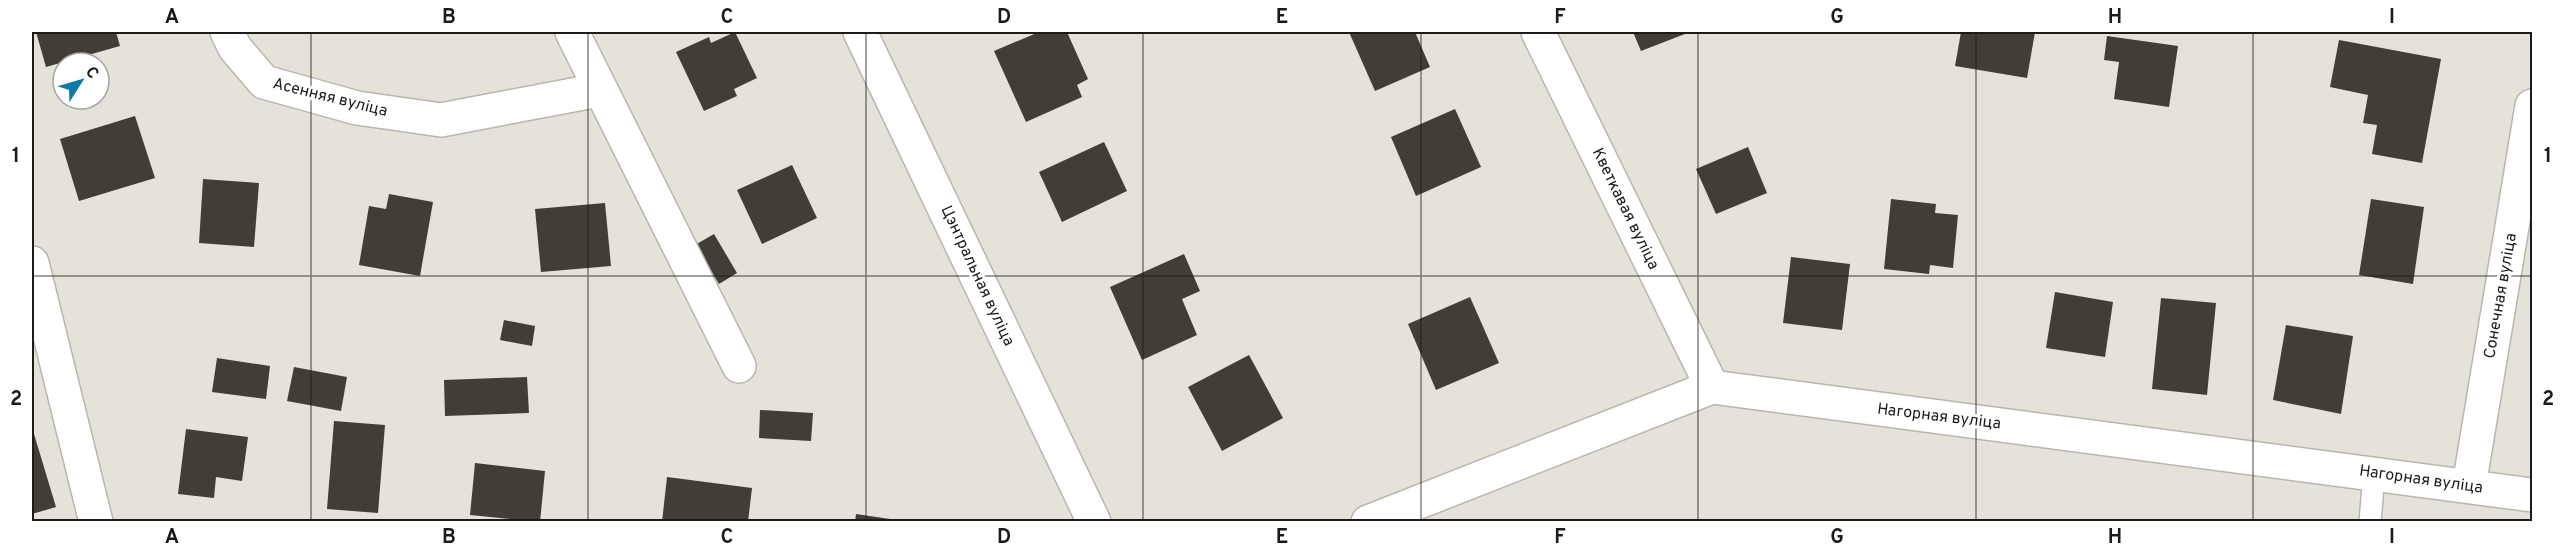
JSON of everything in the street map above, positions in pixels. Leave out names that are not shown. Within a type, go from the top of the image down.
[{"type":"street","name":"Асенняя вуліца","points":[[227,32],[235,48],[264,82],[357,108],[441,120],[599,90]]},
{"type":"street","points":[[572,32],[739,366]]},
{"type":"street","name":"Цэнтральная вуліца","points":[[860,32],[1094,522]]},
{"type":"street","name":"Кветкавая вуліца","points":[[1538,32],[1712,387]]},
{"type":"street","name":"Сонечная вуліца","points":[[2469,486],[2532,106]]},
{"type":"street","points":[[32,263],[96,522]]},
{"type":"street","name":"Нагорная вуліца","points":[[1368,522],[1712,387],[2532,495]]},
{"type":"lane","points":[[2370,522],[2374,474]]},
{"type":"building","points":[[36,32],[116,32],[120,46],[102,51],[51,51],[51,66],[46,67]]},
{"type":"building","points":[[735,32],[757,78],[734,89],[737,96],[704,111],[676,52],[709,37],[711,43]]},
{"type":"building","points":[[1039,32],[1067,32],[1088,79],[1077,85],[1082,97],[1026,122],[994,51]]},
{"type":"building","points":[[1349,32],[1415,32],[1430,67],[1375,91]]},
{"type":"building","points":[[1633,32],[1690,32],[1641,51]]},
{"type":"building","points":[[1961,32],[2035,32],[2027,78],[1955,66]]},
{"type":"building","points":[[2107,36],[2178,46],[2169,107],[2114,99],[2119,62],[2104,60]]},
{"type":"building","points":[[2339,40],[2441,59],[2422,163],[2372,154],[2377,125],[2363,123],[2368,95],[2330,87]]},
{"type":"building","points":[[1455,109],[1481,167],[1416,196],[1391,137]]},
{"type":"building","points":[[135,116],[155,178],[79,201],[60,139]]},
{"type":"building","points":[[1104,142],[1127,191],[1062,222],[1039,172]]},
{"type":"building","points":[[1748,147],[1767,193],[1716,214],[1696,169]]},
{"type":"building","points":[[792,165],[817,218],[762,244],[737,190]]},
{"type":"building","points":[[203,179],[259,183],[254,247],[199,243]]},
{"type":"building","points":[[389,194],[433,202],[420,276],[359,265],[369,206],[386,209]]},
{"type":"building","points":[[1891,199],[1936,204],[1935,213],[1958,215],[1953,268],[1930,265],[1929,274],[1884,269]]},
{"type":"building","points":[[2371,199],[2424,207],[2413,284],[2359,275]]},
{"type":"building","points":[[605,203],[611,266],[541,272],[535,209]]},
{"type":"building","points":[[714,234],[737,273],[719,284],[695,245]]},
{"type":"building","points":[[1184,254],[1200,291],[1182,299],[1197,335],[1142,360],[1110,287]]},
{"type":"building","points":[[1791,257],[1850,264],[1842,330],[1783,323]]},
{"type":"building","points":[[2055,292],[2113,302],[2105,357],[2046,348]]},
{"type":"building","points":[[1470,297],[1499,363],[1436,390],[1408,324]]},
{"type":"building","points":[[2161,298],[2216,303],[2207,395],[2152,389]]},
{"type":"building","points":[[504,320],[535,326],[532,346],[500,340]]},
{"type":"building","points":[[2286,325],[2353,336],[2341,414],[2273,400]]},
{"type":"building","points":[[1249,355],[1283,418],[1222,451],[1188,387]]},
{"type":"building","points":[[217,358],[270,366],[266,399],[212,392]]},
{"type":"building","points":[[294,367],[347,377],[341,411],[287,401]]},
{"type":"building","points":[[527,377],[529,413],[445,416],[444,380]]},
{"type":"building","points":[[760,410],[813,413],[811,441],[759,438]]},
{"type":"building","points":[[334,421],[385,425],[378,513],[327,509]]},
{"type":"building","points":[[186,429],[248,437],[242,481],[216,477],[214,498],[178,494]]},
{"type":"building","points":[[34,434],[56,507],[32,514],[32,435]]},
{"type":"building","points":[[475,463],[545,471],[540,522],[470,515]]},
{"type":"building","points":[[667,477],[752,488],[748,522],[662,522]]},
{"type":"building","points":[[856,514],[897,520],[897,522],[855,522]]}]
